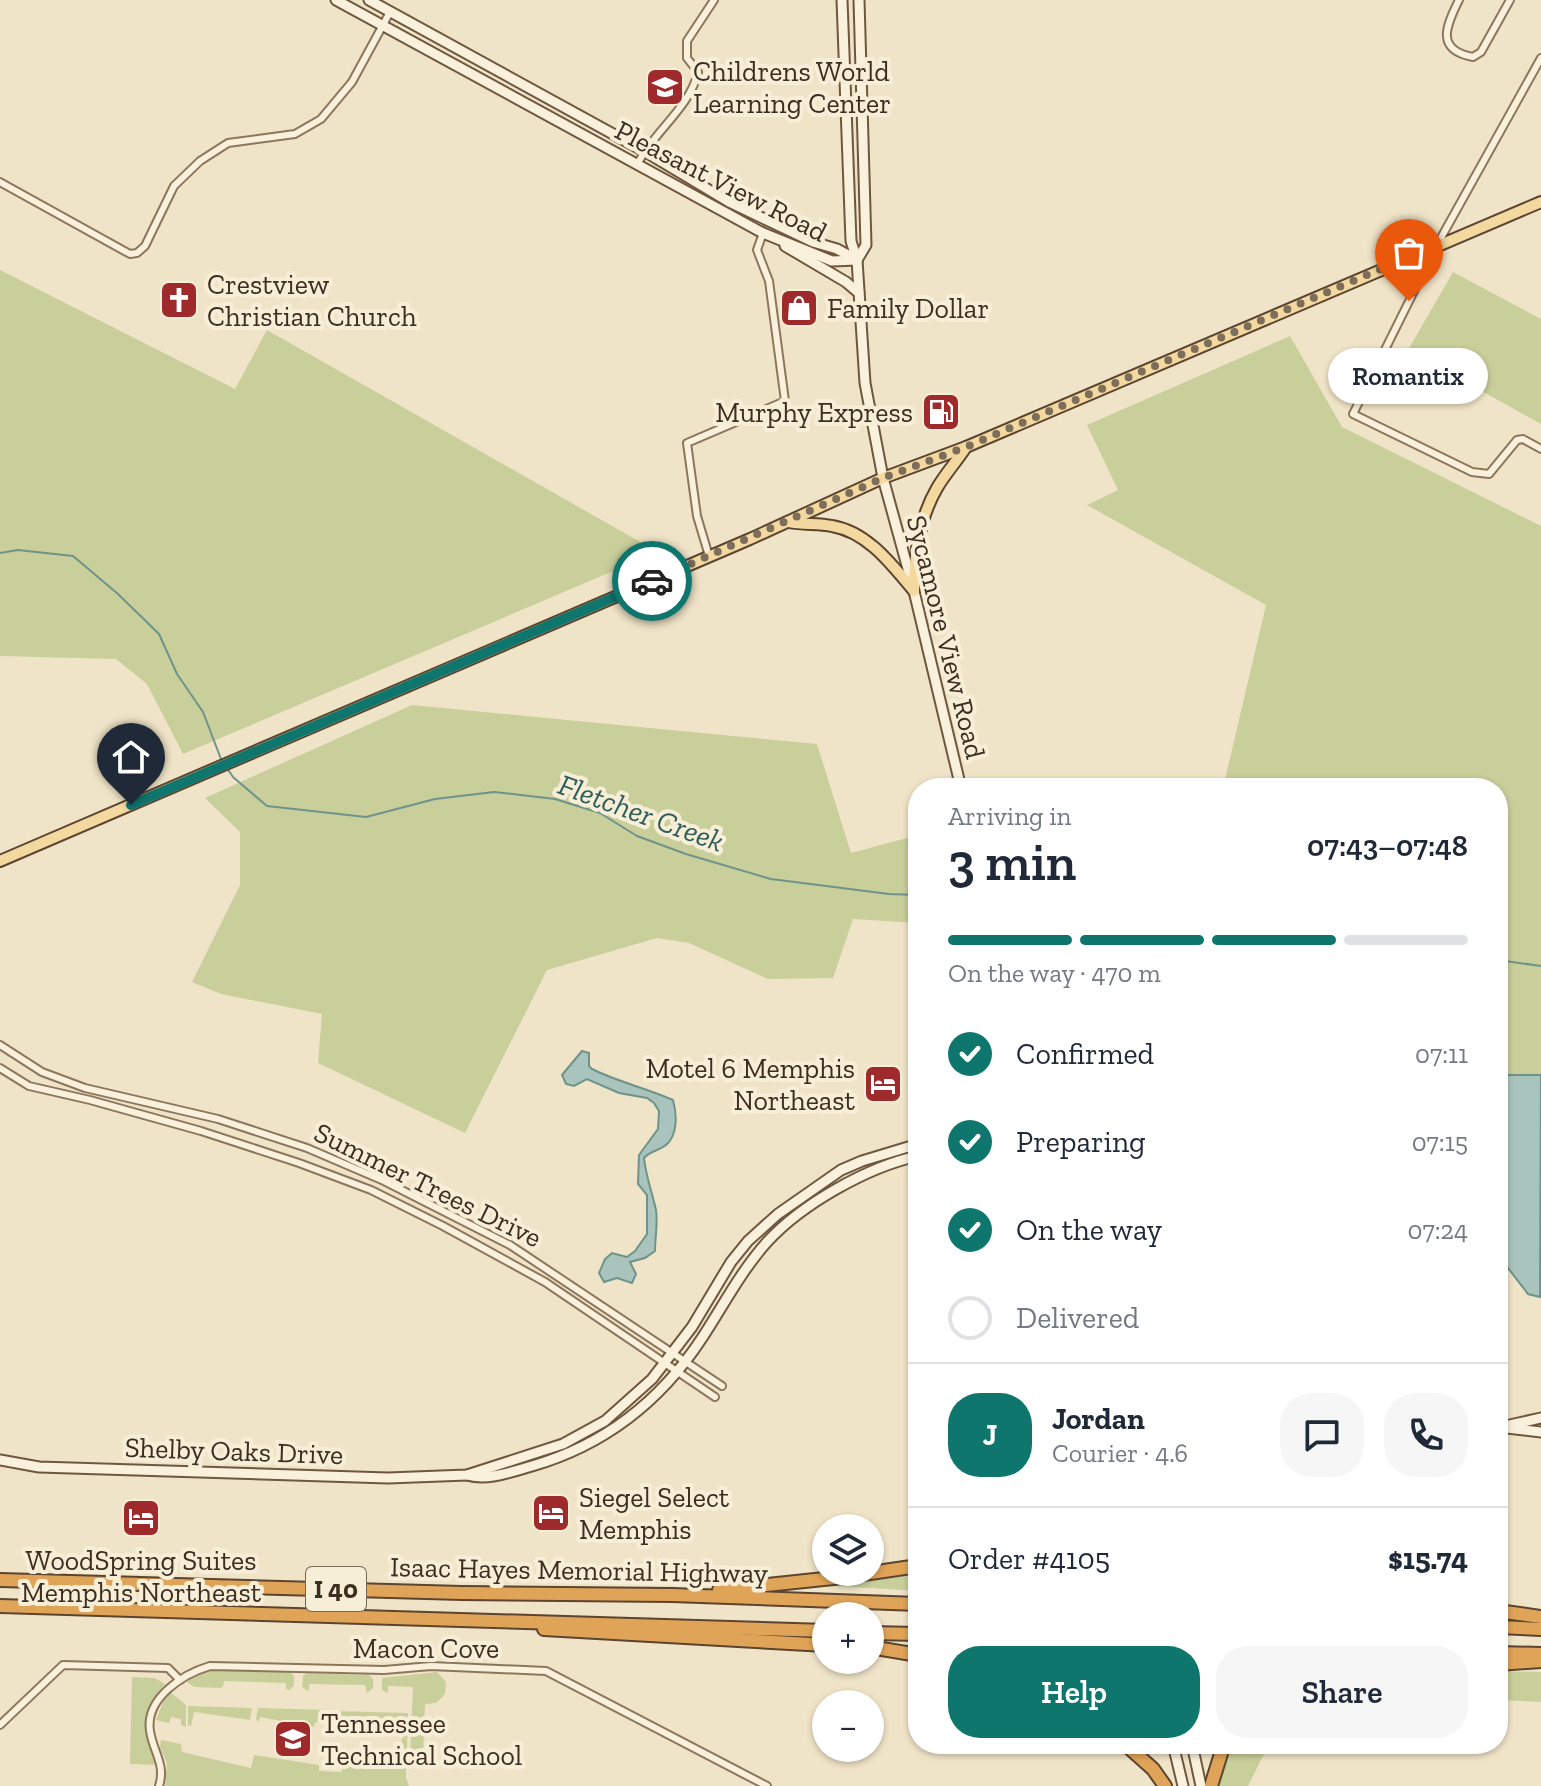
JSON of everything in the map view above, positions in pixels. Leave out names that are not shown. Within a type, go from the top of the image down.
[{"type":"highway","points":[[672,1595],[908,1567]]},
{"type":"highway","name":"Isaac Hayes Memorial Highway","points":[[0,1580],[462,1593],[672,1595],[908,1604]]},
{"type":"highway","name":"Isaac Hayes Memorial Highway","points":[[0,1606],[812,1631]]},
{"type":"highway","points":[[1508,1612],[1541,1617]]},
{"type":"highway","points":[[477,1620],[562,1632],[812,1644]]},
{"type":"highway","points":[[1508,1627],[1541,1629]]},
{"type":"highway","points":[[884,1633],[908,1634]]},
{"type":"highway","points":[[884,1649],[908,1653]]},
{"type":"highway","points":[[1508,1653],[1541,1654]]},
{"type":"highway","points":[[1508,1663],[1541,1661]]},
{"type":"highway","points":[[1136,1754],[1153,1769],[1165,1786]]},
{"type":"highway","points":[[1211,1786],[1221,1754]]},
{"type":"main road","name":"Pleasant View Road","points":[[336,0],[763,233],[832,261],[857,260]]},
{"type":"main road","name":"Pleasant View Road","points":[[369,0],[644,151],[729,202],[857,260]]},
{"type":"main road","points":[[842,3],[859,2]]},
{"type":"main road","name":"Sycamore View Road","points":[[857,260],[866,245],[859,2]]},
{"type":"main road","name":"Sycamore View Road","points":[[842,3],[851,241],[857,260],[865,383],[883,478],[914,591],[959,778]]},
{"type":"main road","points":[[506,93],[514,80]]},
{"type":"main road","points":[[0,861],[789,522],[883,478],[966,447],[1541,202]]},
{"type":"main road","points":[[780,241],[787,249],[859,293]]},
{"type":"main road","points":[[914,591],[920,531],[931,499],[966,447]]},
{"type":"main road","points":[[789,522],[832,526],[849,531],[871,544],[914,591]]},
{"type":"main road","name":"Shelby Oaks Drive","points":[[0,1460],[39,1467],[361,1477],[467,1475],[563,1444],[605,1421],[633,1398],[692,1327],[731,1262],[748,1241],[778,1214],[841,1170],[908,1147]]},
{"type":"main road","name":"Shelby Oaks Drive","points":[[467,1475],[479,1479],[551,1461],[594,1442],[624,1424],[686,1362],[740,1277],[768,1241],[818,1200],[856,1177],[908,1159]]},
{"type":"main road","points":[[1508,1425],[1541,1418]]},
{"type":"main road","points":[[1508,1428],[1541,1432]]},
{"type":"main road","points":[[1175,1754],[1183,1786]]},
{"type":"main road","points":[[1194,1754],[1201,1786]]},
{"type":"street","points":[[637,165],[644,151],[694,87],[698,72],[687,58],[687,41],[714,0]]},
{"type":"street","points":[[1459,0],[1447,23],[1446,35],[1450,46],[1462,55],[1473,57],[1481,52],[1510,0]]},
{"type":"street","points":[[0,182],[130,254],[137,253],[145,246],[174,186],[200,161],[228,143],[295,134],[321,119],[352,82],[390,12]]},
{"type":"street","points":[[1541,58],[1437,245],[1353,414],[1472,472],[1489,474],[1517,440],[1523,439],[1541,449]]},
{"type":"street","points":[[709,556],[697,516],[687,443],[785,401],[769,281],[757,250],[763,233]]},
{"type":"street","name":"Summer Trees Drive","points":[[0,1045],[42,1072],[85,1088],[218,1119],[307,1148],[384,1181],[510,1245],[722,1386]]},
{"type":"street","name":"Summer Trees Drive","points":[[0,1068],[29,1086],[134,1112],[257,1149],[371,1190],[545,1282],[715,1397]]},
{"type":"street","points":[[134,1112],[138,1099]]},
{"type":"street","points":[[0,1725],[56,1668],[63,1665],[168,1668],[180,1680]]},
{"type":"street","name":"Macon Cove","points":[[159,1786],[162,1767],[150,1730],[150,1721],[159,1698],[192,1671],[210,1666],[384,1670],[431,1666],[546,1671],[767,1786]]},
{"type":"green space","points":[[0,270],[235,389],[267,330],[658,552],[183,754],[147,684],[116,659],[0,656]]},
{"type":"green space","points":[[1453,272],[1541,319],[1541,424],[1408,350]]},
{"type":"green space","points":[[1290,336],[1342,427],[1541,526],[1541,1075],[1508,1075],[1508,778],[1225,778],[1266,605],[1087,505],[1118,490],[1087,425]]},
{"type":"green space","points":[[412,705],[817,744],[851,853],[908,838],[908,922],[853,919],[833,978],[768,979],[689,943],[657,938],[547,970],[465,1133],[318,1063],[322,1014],[221,994],[192,982],[240,885],[240,832],[205,798]]},
{"type":"green space","points":[[908,1575],[908,1590],[837,1586],[884,1586],[884,1579]]},
{"type":"green space","points":[[215,1670],[290,1672],[294,1676],[294,1686],[289,1690],[286,1683],[224,1681],[220,1688],[194,1687],[187,1682],[195,1675]]},
{"type":"green space","points":[[1508,1671],[1541,1672],[1541,1702],[1508,1700]]},
{"type":"green space","points":[[437,1672],[446,1682],[445,1694],[436,1703],[425,1704],[423,1757],[410,1756],[413,1687],[388,1686],[388,1693],[382,1690],[382,1678]]},
{"type":"green space","points":[[307,1673],[369,1675],[373,1679],[373,1688],[367,1693],[365,1685],[310,1684],[308,1691],[302,1687],[303,1676]]},
{"type":"green space","points":[[132,1677],[155,1678],[165,1684],[146,1715],[147,1732],[158,1765],[130,1764]]},
{"type":"green space","points":[[170,1692],[186,1705],[186,1727],[181,1725],[181,1719],[171,1717],[169,1723],[156,1720]]},
{"type":"green space","points":[[188,1706],[252,1708],[250,1720],[194,1712],[191,1726],[188,1725]]},
{"type":"green space","points":[[258,1708],[329,1710],[327,1724],[315,1722],[314,1727],[260,1717],[259,1722],[256,1719]]},
{"type":"green space","points":[[336,1711],[408,1713],[407,1749],[399,1748],[405,1731],[402,1729],[335,1718]]},
{"type":"green space","points":[[161,1740],[181,1744],[182,1752],[251,1768],[254,1755],[319,1765],[319,1771],[342,1772],[341,1762],[332,1755],[398,1769],[401,1757],[406,1758],[409,1786],[165,1786],[167,1763],[160,1747]]},
{"type":"green space","points":[[1224,1754],[1264,1754],[1248,1786],[1216,1786]]},
{"type":"water","points":[[582,1051],[589,1053],[592,1069],[673,1100],[676,1124],[673,1136],[663,1147],[644,1158],[656,1210],[655,1251],[630,1262],[636,1274],[632,1283],[617,1278],[604,1282],[599,1273],[605,1259],[612,1253],[627,1257],[647,1234],[647,1195],[638,1184],[639,1155],[658,1129],[659,1111],[647,1098],[619,1093],[587,1079],[574,1086],[566,1084],[562,1075]]},
{"type":"water","points":[[1508,1075],[1541,1075],[1540,1297],[1528,1294],[1508,1268]]},
{"type":"waterway","name":"Fletcher Creek","points":[[0,553],[18,550],[73,556],[118,594],[159,634],[177,674],[203,712],[221,759]]},
{"type":"waterway","name":"Fletcher Creek","points":[[227,768],[267,806],[366,817],[435,799],[494,792],[555,799],[600,813],[637,836],[771,879],[908,895]]},
{"type":"waterway","name":"Fletcher Creek","points":[[1508,961],[1541,966]]},
{"type":"way so far","points":[[652,581],[883,478],[966,447],[1437,245],[1409,301]]},
{"type":"place","name":"Childrens World Learning Center","points":[[665,87]]},
{"type":"place","name":"Crestview Christian Church","points":[[179,300]]},
{"type":"place","name":"Romantix","points":[[1409,301]]},
{"type":"place","name":"Family Dollar","points":[[799,308]]},
{"type":"place","name":"Murphy Express","points":[[941,412]]},
{"type":"place","name":"Motel 6 Memphis Northeast","points":[[883,1084]]},
{"type":"place","name":"Siegel Select Memphis","points":[[551,1513]]},
{"type":"place","name":"WoodSpring Suites Memphis Northeast","points":[[141,1518]]},
{"type":"place","name":"Tennessee Technical School","points":[[293,1739]]},
{"type":"route","points":[[131,805],[652,581]]}]
